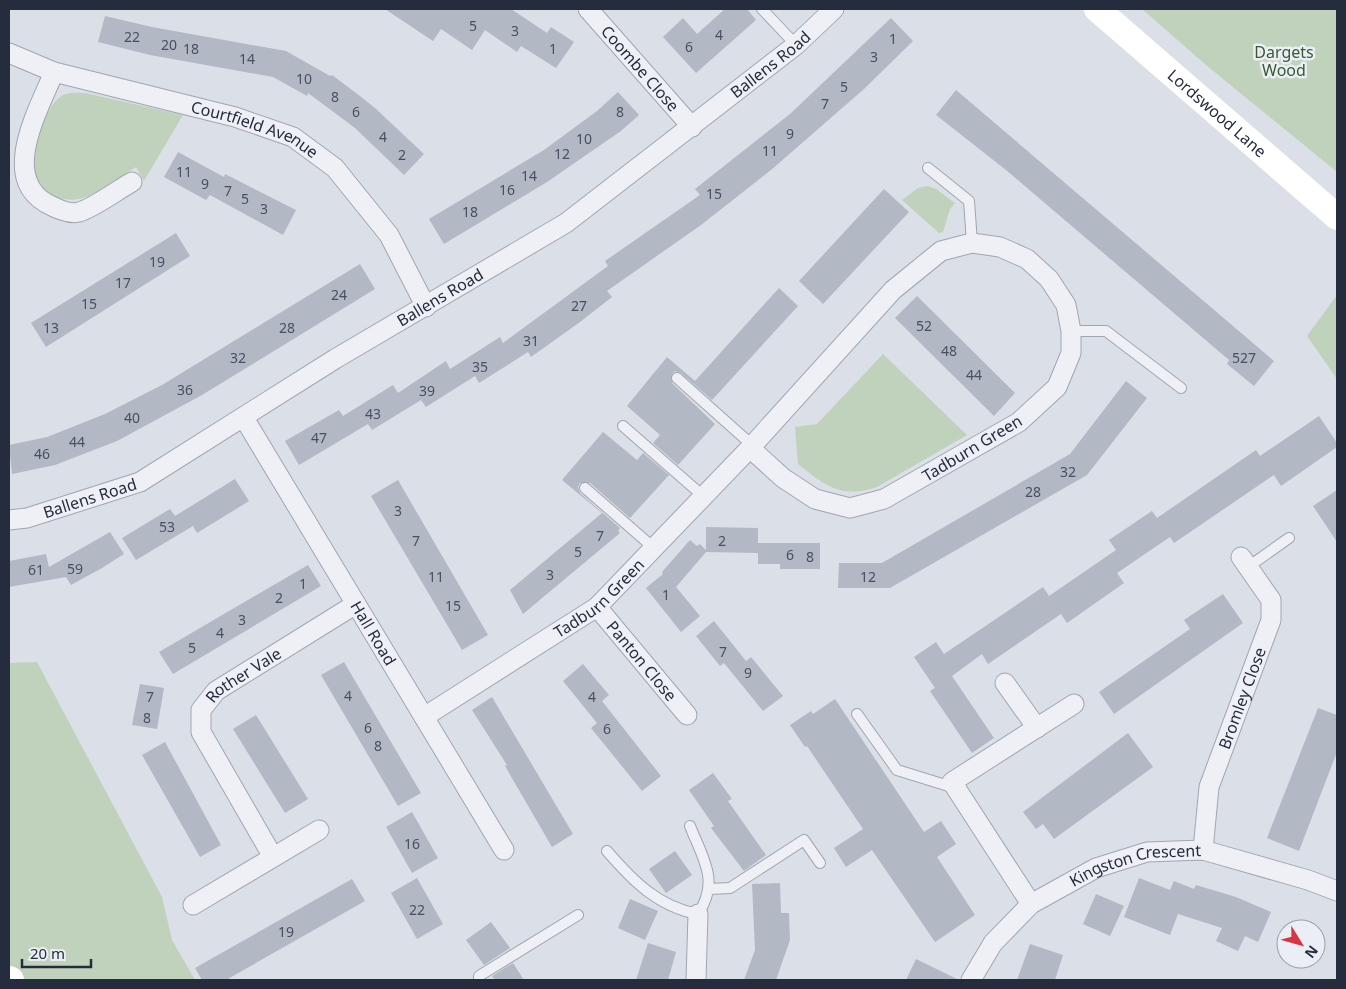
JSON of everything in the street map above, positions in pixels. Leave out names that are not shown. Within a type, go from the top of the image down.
[{"type":"street","name":"Coombe Close","points":[[588,9],[692,127]]},
{"type":"street","name":"Ballens Road","points":[[9,520],[27,518],[140,482],[335,359],[566,223],[796,45],[834,9]]},
{"type":"street","name":"Lordswood Lane","points":[[1097,9],[1337,217]]},
{"type":"street","name":"Courtfield Avenue","points":[[9,52],[54,72],[235,117],[293,137],[335,168],[389,235],[426,307]]},
{"type":"street","points":[[54,72],[27,140],[22,160],[24,176],[37,198],[62,211],[78,212],[132,182]]},
{"type":"street","name":"Tadburn Green","points":[[424,717],[597,607],[655,549],[751,446],[892,290],[941,251],[972,243],[1000,248],[1027,259],[1050,278],[1066,305],[1071,331],[1071,353],[1057,387],[1019,422],[884,499],[850,508],[815,499],[783,478],[751,446]]},
{"type":"street","name":"Hall Road","points":[[244,418],[504,850]]},
{"type":"street","name":"Bromley Close","points":[[1203,850],[1209,787],[1270,620],[1271,600],[1244,562]]},
{"type":"street","name":"Rother Vale","points":[[273,858],[201,732],[201,710],[216,691],[356,604]]},
{"type":"street","name":"Panton Close","points":[[597,607],[687,715]]},
{"type":"street","points":[[1005,683],[1037,728]]},
{"type":"street","points":[[1031,904],[952,782],[1074,704]]},
{"type":"street","points":[[193,905],[319,830]]},
{"type":"street","name":"Kingston Crescent","points":[[970,980],[993,943],[1031,904],[1096,868],[1147,852],[1203,850],[1308,880],[1337,891]]},
{"type":"street","points":[[696,980],[698,914]]},
{"type":"lane","points":[[762,9],[796,45]]},
{"type":"lane","points":[[928,168],[969,202],[972,243]]},
{"type":"lane","points":[[1071,331],[1106,331],[1181,388]]},
{"type":"lane","points":[[677,378],[751,446]]},
{"type":"lane","points":[[623,426],[703,496]]},
{"type":"lane","points":[[585,488],[655,549]]},
{"type":"lane","points":[[1244,562],[1289,538]]},
{"type":"lane","points":[[857,714],[897,770],[955,788]]},
{"type":"lane","points":[[606,850],[649,894],[669,906],[698,914],[704,905],[710,884],[707,868],[690,826]]},
{"type":"lane","points":[[709,889],[730,888],[804,840],[820,862]]},
{"type":"lane","points":[[480,980],[479,976],[578,915]]},
{"type":"green space","name":"Dargets Wood","points":[[1142,9],[1337,9],[1337,172],[1206,65]]},
{"type":"green space","points":[[68,93],[85,93],[183,115],[144,181],[136,167],[90,195],[76,200],[68,200],[53,196],[40,187],[32,175],[31,166],[40,129],[52,106],[59,98]]},
{"type":"green space","points":[[928,186],[936,189],[955,203],[950,209],[943,232],[939,233],[902,200],[918,188]]},
{"type":"green space","points":[[1337,295],[1337,379],[1307,336]]},
{"type":"green space","points":[[883,354],[967,435],[877,487],[854,492],[834,488],[817,479],[798,464],[795,427],[817,424]]},
{"type":"green space","points":[[37,662],[162,897],[172,940],[195,980],[9,980],[9,663]]},
{"type":"building","points":[[385,9],[511,9],[547,33],[551,27],[574,42],[556,68],[521,46],[517,52],[485,30],[472,50],[441,29],[433,41]]},
{"type":"building","points":[[725,9],[747,9],[756,20],[696,73],[663,37],[683,18],[697,34]]},
{"type":"building","points":[[105,16],[152,27],[286,51],[330,76],[332,75],[375,108],[424,154],[404,175],[355,128],[308,93],[307,96],[273,77],[150,55],[98,42]]},
{"type":"building","points":[[891,18],[913,41],[864,89],[771,170],[701,225],[607,291],[612,297],[580,322],[531,357],[528,352],[479,383],[475,376],[426,407],[421,400],[372,430],[368,424],[299,465],[285,441],[339,410],[343,416],[393,385],[398,393],[446,361],[450,369],[500,337],[503,343],[608,266],[605,261],[700,195],[695,189],[790,114]]},
{"type":"building","points":[[956,90],[1274,361],[1254,386],[1227,364],[1229,360],[1006,170],[936,115]]},
{"type":"building","points":[[618,92],[639,115],[621,131],[547,182],[444,244],[429,219],[544,150],[597,111]]},
{"type":"building","points":[[178,152],[224,177],[225,174],[296,210],[283,235],[210,195],[206,200],[164,177]]},
{"type":"building","points":[[884,189],[909,212],[823,304],[799,281]]},
{"type":"building","points":[[176,233],[190,256],[46,347],[31,323]]},
{"type":"building","points":[[360,264],[375,289],[202,395],[117,441],[55,465],[12,474],[9,445],[47,437],[105,414],[162,385]]},
{"type":"building","points":[[779,288],[798,306],[712,400],[681,373],[675,371],[672,374],[672,383],[715,424],[678,465],[653,443],[660,435],[627,406],[667,357],[695,381]]},
{"type":"building","points":[[917,296],[1015,393],[994,416],[895,318]]},
{"type":"building","points":[[1126,381],[1147,398],[1087,475],[890,588],[838,588],[839,563],[882,563],[1070,454]]},
{"type":"building","points":[[1319,416],[1337,443],[1337,447],[1281,486],[1274,475],[1174,543],[1170,537],[1117,573],[1124,583],[1067,623],[1061,614],[988,664],[982,654],[952,676],[994,738],[972,753],[930,691],[935,688],[914,657],[936,642],[944,654],[1043,587],[1049,596],[1116,550],[1109,540],[1152,511],[1157,518],[1256,450],[1260,456]]},
{"type":"building","points":[[603,432],[637,460],[643,453],[669,475],[630,518],[590,483],[580,483],[578,487],[580,493],[620,528],[618,531],[620,533],[523,614],[510,590],[602,513],[562,480]]},
{"type":"building","points":[[235,479],[249,501],[197,533],[193,526],[136,560],[122,538],[170,509],[175,516]]},
{"type":"building","points":[[398,480],[488,635],[462,650],[371,496]]},
{"type":"building","points":[[1337,490],[1337,542],[1313,506]]},
{"type":"building","points":[[706,527],[758,528],[758,543],[820,543],[820,569],[780,569],[780,564],[758,564],[758,553],[706,552],[676,587],[700,616],[681,632],[646,588],[663,574],[662,572],[690,540],[697,546],[700,544],[706,550]]},
{"type":"building","points":[[110,532],[124,554],[71,585],[66,577],[9,587],[9,561],[46,554],[49,567]]},
{"type":"building","points":[[308,565],[321,586],[173,674],[159,652]]},
{"type":"building","points":[[1223,594],[1243,623],[1114,714],[1099,692],[1190,629],[1184,620]]},
{"type":"building","points":[[714,621],[746,661],[751,657],[783,696],[763,711],[724,663],[720,666],[696,636]]},
{"type":"building","points":[[344,662],[421,793],[398,806],[321,675]]},
{"type":"building","points":[[583,664],[609,695],[602,701],[661,776],[642,791],[591,728],[597,723],[563,681]]},
{"type":"building","points":[[140,684],[164,688],[157,729],[132,725]]},
{"type":"building","points":[[492,697],[573,834],[552,847],[505,766],[507,765],[472,710]]},
{"type":"building","points":[[835,699],[924,832],[941,821],[956,844],[937,857],[975,915],[935,942],[872,850],[846,867],[834,848],[863,829],[807,746],[805,747],[790,725],[811,711],[813,714]]},
{"type":"building","points":[[1318,708],[1337,715],[1337,752],[1299,851],[1267,838]]},
{"type":"building","points":[[256,715],[308,799],[285,813],[233,729]]},
{"type":"building","points":[[1128,733],[1153,767],[1054,839],[1043,824],[1036,829],[1023,812]]},
{"type":"building","points":[[165,742],[221,845],[200,857],[142,755]]},
{"type":"building","points":[[713,773],[732,799],[728,801],[766,855],[744,871],[711,828],[714,826],[689,790]]},
{"type":"building","points":[[412,812],[438,858],[412,873],[386,827]]},
{"type":"building","points":[[675,851],[692,875],[666,893],[649,869]]},
{"type":"building","points":[[417,878],[443,924],[417,939],[391,893]]},
{"type":"building","points":[[1139,878],[1170,890],[1174,881],[1194,889],[1196,885],[1236,897],[1271,912],[1258,942],[1245,936],[1238,951],[1216,941],[1222,928],[1178,914],[1170,935],[1124,917]]},
{"type":"building","points":[[352,879],[365,901],[226,980],[202,980],[195,968]]},
{"type":"building","points":[[780,883],[781,913],[789,913],[790,940],[776,980],[744,980],[755,950],[752,884]]},
{"type":"building","points":[[1096,894],[1124,906],[1110,936],[1083,924]]},
{"type":"building","points":[[630,899],[658,911],[645,940],[618,928]]},
{"type":"building","points":[[491,922],[510,948],[484,965],[466,940]]},
{"type":"building","points":[[648,943],[676,952],[668,980],[636,980]]},
{"type":"building","points":[[1030,944],[1063,955],[1055,980],[1017,980]]},
{"type":"building","points":[[916,959],[959,980],[906,980]]},
{"type":"building","points":[[513,963],[524,980],[495,980],[492,976]]}]
